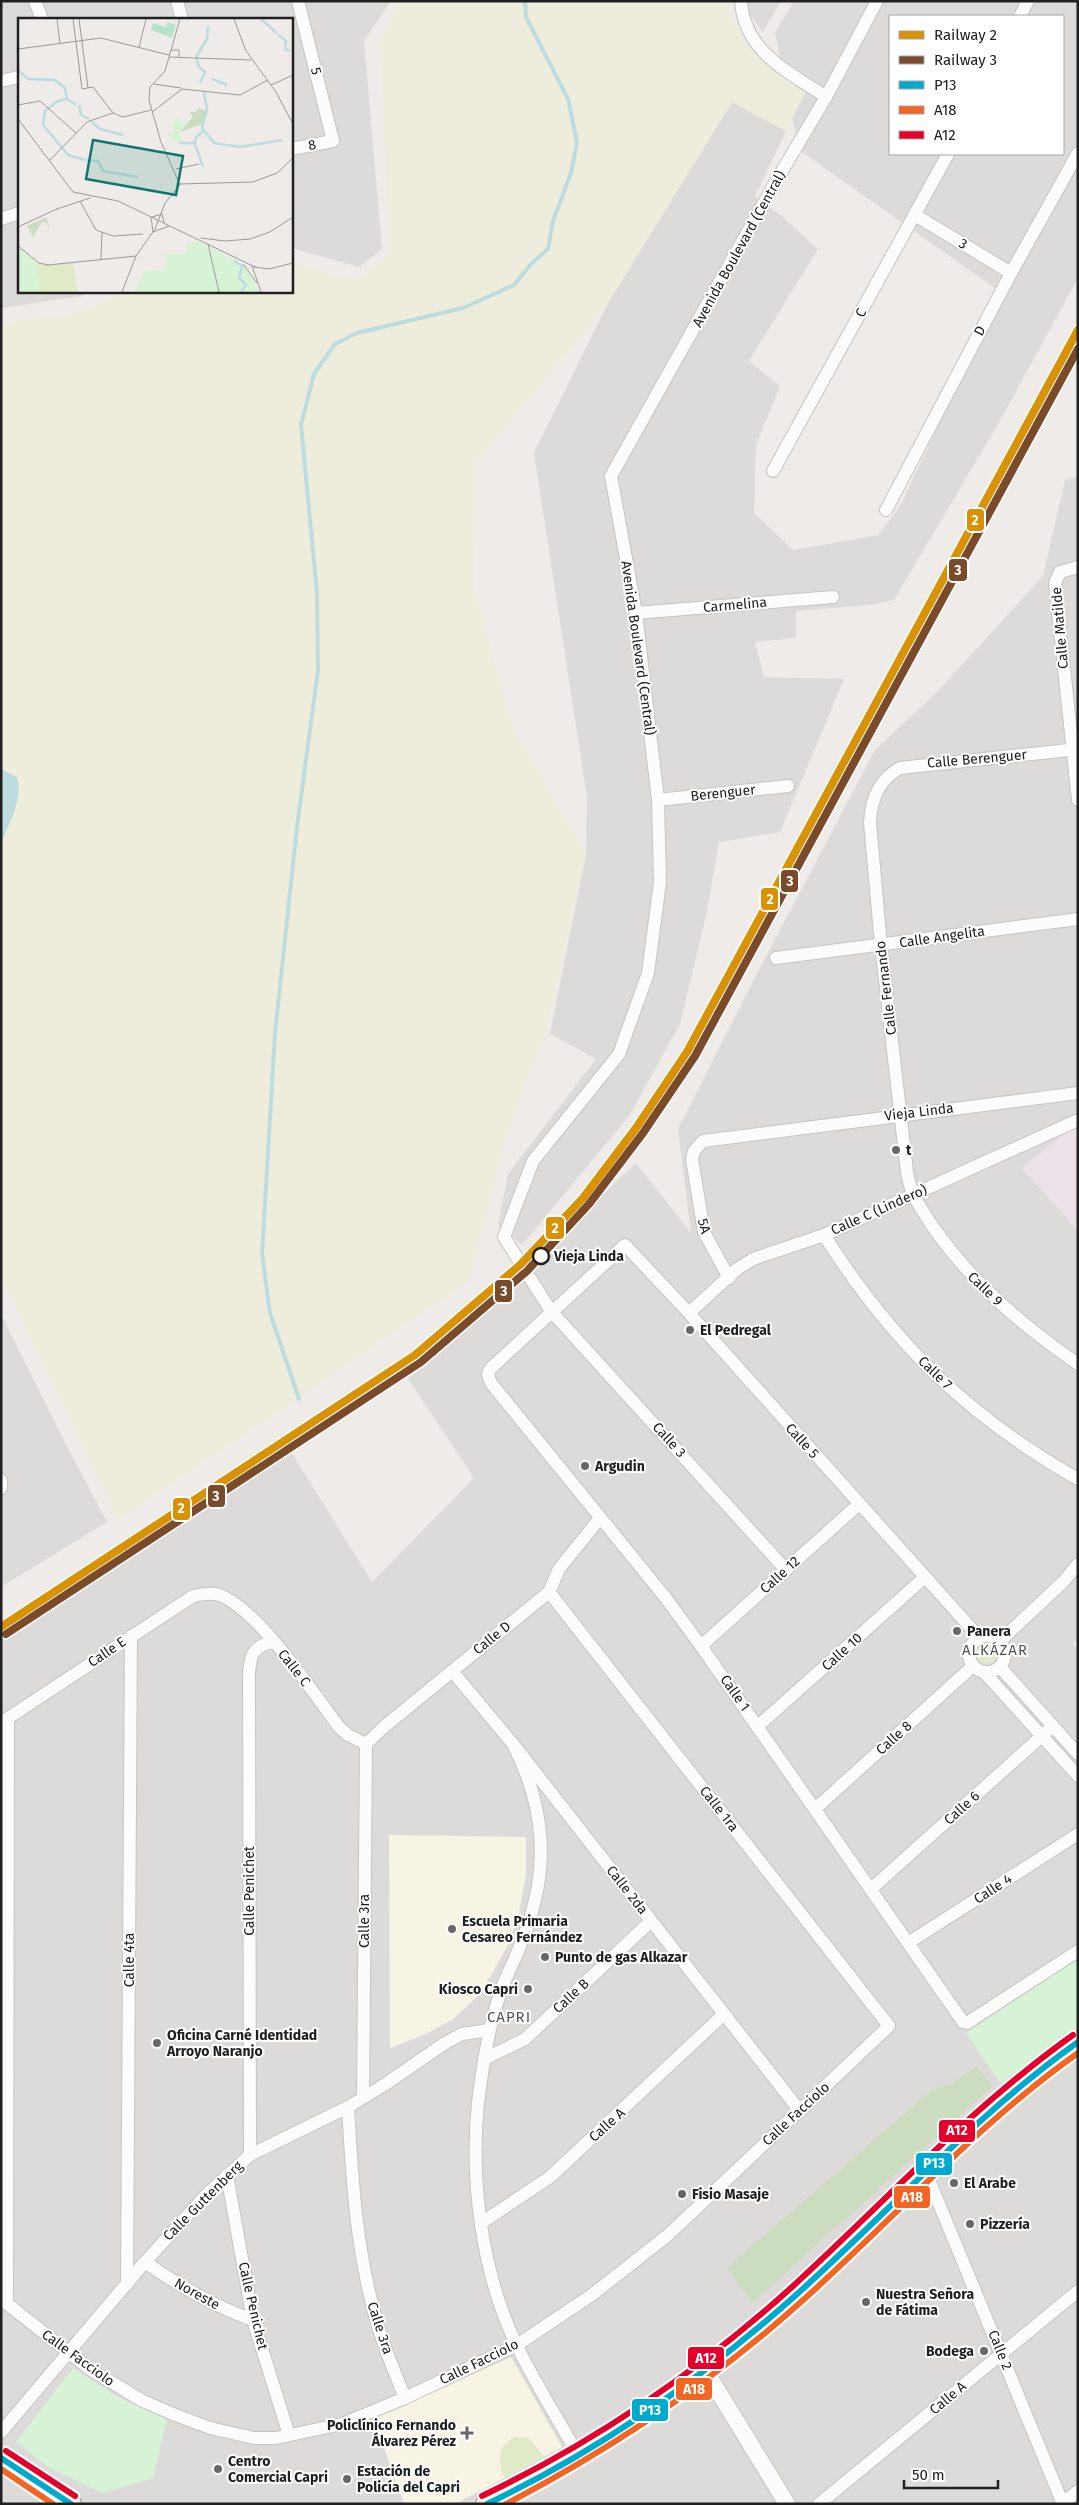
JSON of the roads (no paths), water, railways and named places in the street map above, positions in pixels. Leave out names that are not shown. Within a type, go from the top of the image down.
[{"type":"main road","points":[[494,2502],[578,2455],[645,2414],[705,2370],[796,2294],[925,2170],[1034,2071],[1078,2042]]},
{"type":"main road","points":[[1,2458],[45,2489],[71,2504]]},
{"type":"street","points":[[35,1],[42,18]]},
{"type":"street","points":[[177,1],[182,18]]},
{"type":"street","name":"5","points":[[298,1],[334,141]]},
{"type":"street","points":[[740,1],[744,26],[759,48],[771,60],[826,97]]},
{"type":"street","name":"Avenida Boulevard (Central)","points":[[551,1311],[504,1237],[532,1161],[619,1054],[648,973],[660,882],[658,800],[636,613],[611,476],[783,169],[826,97],[877,1]]},
{"type":"street","points":[[1021,15],[1028,1]]},
{"type":"street","points":[[1,82],[18,77]]},
{"type":"street","name":"8","points":[[292,150],[334,141]]},
{"type":"street","name":"D","points":[[886,510],[1011,272],[1078,153]]},
{"type":"street","name":"C","points":[[773,471],[947,155]]},
{"type":"street","points":[[1,219],[18,214]]},
{"type":"street","name":"3","points":[[916,215],[1011,272]]},
{"type":"street","name":"Calle Matilde","points":[[1078,567],[1064,570],[1058,575],[1056,588],[1075,750],[1078,800]]},
{"type":"street","name":"Carmelina","points":[[636,613],[834,598]]},
{"type":"street","name":"Calle Berenguer","points":[[882,782],[891,773],[909,766],[1075,750]]},
{"type":"street","name":"Calle Fernando","points":[[882,782],[873,802],[870,823],[881,945],[902,1114],[907,1172],[912,1195]]},
{"type":"street","name":"Berenguer","points":[[658,800],[788,786]]},
{"type":"street","name":"Calle Angelita","points":[[776,958],[1078,919]]},
{"type":"street","name":"Vieja Linda","points":[[693,1169],[694,1151],[703,1141],[709,1139],[1078,1093]]},
{"type":"street","name":"Calle C (Lindero)","points":[[689,1313],[728,1278],[753,1259],[824,1235],[1078,1120]]},
{"type":"street","name":"5A","points":[[693,1169],[704,1232],[728,1278]]},
{"type":"street","name":"Calle 9","points":[[912,1195],[954,1257],[967,1271],[1025,1325],[1078,1364]]},
{"type":"street","name":"Calle 7","points":[[824,1235],[866,1298],[931,1370],[972,1408],[1078,1479]]},
{"type":"street","name":"Calle 5","points":[[551,1311],[625,1244],[979,1637]]},
{"type":"street","name":"Calle 1","points":[[551,1311],[490,1369],[488,1375],[491,1383],[665,1597],[758,1726],[908,1943],[966,2023],[1078,1951]]},
{"type":"street","name":"Calle 3","points":[[551,1311],[786,1570]]},
{"type":"street","points":[[1,1480],[1,1488]]},
{"type":"street","name":"Calle 12","points":[[701,1646],[859,1504]]},
{"type":"street","name":"Calle D","points":[[366,1744],[385,1726],[549,1592],[559,1568],[600,1518]]},
{"type":"street","points":[[1000,1641],[1063,1582],[1078,1564]]},
{"type":"street","name":"Calle 10","points":[[758,1726],[925,1577]]},
{"type":"street","name":"Calle 1ra","points":[[549,1592],[889,2026]]},
{"type":"street","name":"Calle E","points":[[5,1720],[193,1596],[218,1594]]},
{"type":"street","name":"Calle C","points":[[218,1594],[241,1609],[272,1642],[339,1727],[348,1735],[366,1744]]},
{"type":"street","name":"Calle 4ta","points":[[127,2284],[131,1636]]},
{"type":"street","points":[[979,1669],[996,1671],[1000,1667],[1005,1657],[1003,1645],[1000,1641],[990,1636],[979,1637],[969,1650],[979,1669],[1078,1776]]},
{"type":"street","name":"Calle Penichet","points":[[250,2155],[249,1674],[254,1650],[259,1645],[272,1642]]},
{"type":"street","points":[[1000,1667],[1078,1754]]},
{"type":"street","name":"Calle 8","points":[[815,1809],[979,1669]]},
{"type":"street","name":"Calle 2da","points":[[452,1671],[513,1744],[800,2111]]},
{"type":"street","points":[[4,2301],[5,1720]]},
{"type":"street","name":"Calle 6","points":[[871,1890],[1053,1726]]},
{"type":"street","name":"Calle 3ra","points":[[363,2097],[366,1744]]},
{"type":"street","points":[[513,1744],[527,1772],[536,1802],[541,1840],[540,1863],[534,1906],[503,1985],[489,2030],[484,2059],[476,2135],[476,2168],[481,2223],[497,2291],[517,2345],[578,2455]]},
{"type":"street","name":"Calle 4","points":[[908,1943],[1078,1834]]},
{"type":"street","name":"Calle B","points":[[484,2059],[525,2039],[651,1921]]},
{"type":"street","name":"Calle A","points":[[481,2223],[532,2191],[550,2176],[724,2014]]},
{"type":"street","name":"Calle Facciolo","points":[[4,2301],[67,2352],[115,2385],[173,2414],[210,2428],[254,2438],[289,2435],[342,2424],[405,2398],[517,2345],[593,2294],[668,2235],[889,2026]]},
{"type":"street","name":"Calle Guttenberg","points":[[1,2432],[145,2262],[205,2196],[250,2155],[348,2106],[462,2034],[489,2030]]},
{"type":"street","name":"Calle 3ra","points":[[348,2106],[357,2231],[367,2284],[376,2321],[405,2398]]},
{"type":"street","name":"Calle 2","points":[[925,2170],[1063,2504]]},
{"type":"street","name":"Calle Penichet","points":[[227,2175],[253,2320],[289,2435]]},
{"type":"street","name":"Noreste","points":[[145,2262],[208,2302],[253,2320]]},
{"type":"street","name":"Calle A","points":[[818,2504],[1078,2292]]},
{"type":"street","points":[[705,2370],[787,2504]]},
{"type":"street","points":[[1063,2504],[1078,2491]]},
{"type":"water","points":[[1,769],[17,777],[18,794],[15,811],[1,843]]},
{"type":"waterway","points":[[299,1399],[270,1313],[262,1254],[275,1033],[297,827],[318,670],[317,593],[301,425],[314,374],[335,344],[357,333],[463,308],[514,285],[531,264],[548,249],[553,221],[571,173],[577,143],[568,99],[526,17],[525,1]]},
{"type":"rail line","name":"2","points":[[1,1627],[415,1355],[521,1264],[583,1198],[636,1128],[687,1052],[1078,330]]},
{"type":"rail line","name":"3","points":[[6,1634],[421,1362],[527,1271],[589,1204],[643,1133],[695,1056],[1078,349]]},
{"type":"place","name":"t","points":[[896,1150]]},
{"type":"place","name":"Vieja Linda","points":[[541,1256]]},
{"type":"place","name":"El Pedregal","points":[[690,1330]]},
{"type":"place","name":"Argudin","points":[[585,1466]]},
{"type":"place","name":"Panera","points":[[957,1631]]},
{"type":"place","name":"Escuela Primaria Cesareo Fernández","points":[[452,1929]]},
{"type":"place","name":"Punto de gas Alkazar","points":[[545,1957]]},
{"type":"place","name":"Kiosco Capri","points":[[528,1989]]},
{"type":"place","name":"Oficina Carné Identidad Arroyo Naranjo","points":[[157,2043]]},
{"type":"place","name":"El Arabe","points":[[954,2183]]},
{"type":"place","name":"Fisio Masaje","points":[[682,2194]]},
{"type":"place","name":"Pizzería","points":[[970,2224]]},
{"type":"place","name":"Nuestra Señora de Fátima","points":[[866,2302]]},
{"type":"place","name":"Bodega","points":[[984,2351]]},
{"type":"place","name":"Policlínico Fernando Álvarez Pérez","points":[[467,2433]]},
{"type":"place","name":"Centro Comercial Capri","points":[[218,2469]]},
{"type":"place","name":"Estación de Policía del Capri","points":[[347,2479]]},
{"type":"district","name":"ALKÁZAR","points":[[995,1650]]},
{"type":"district","name":"CAPRI","points":[[509,2017]]}]
